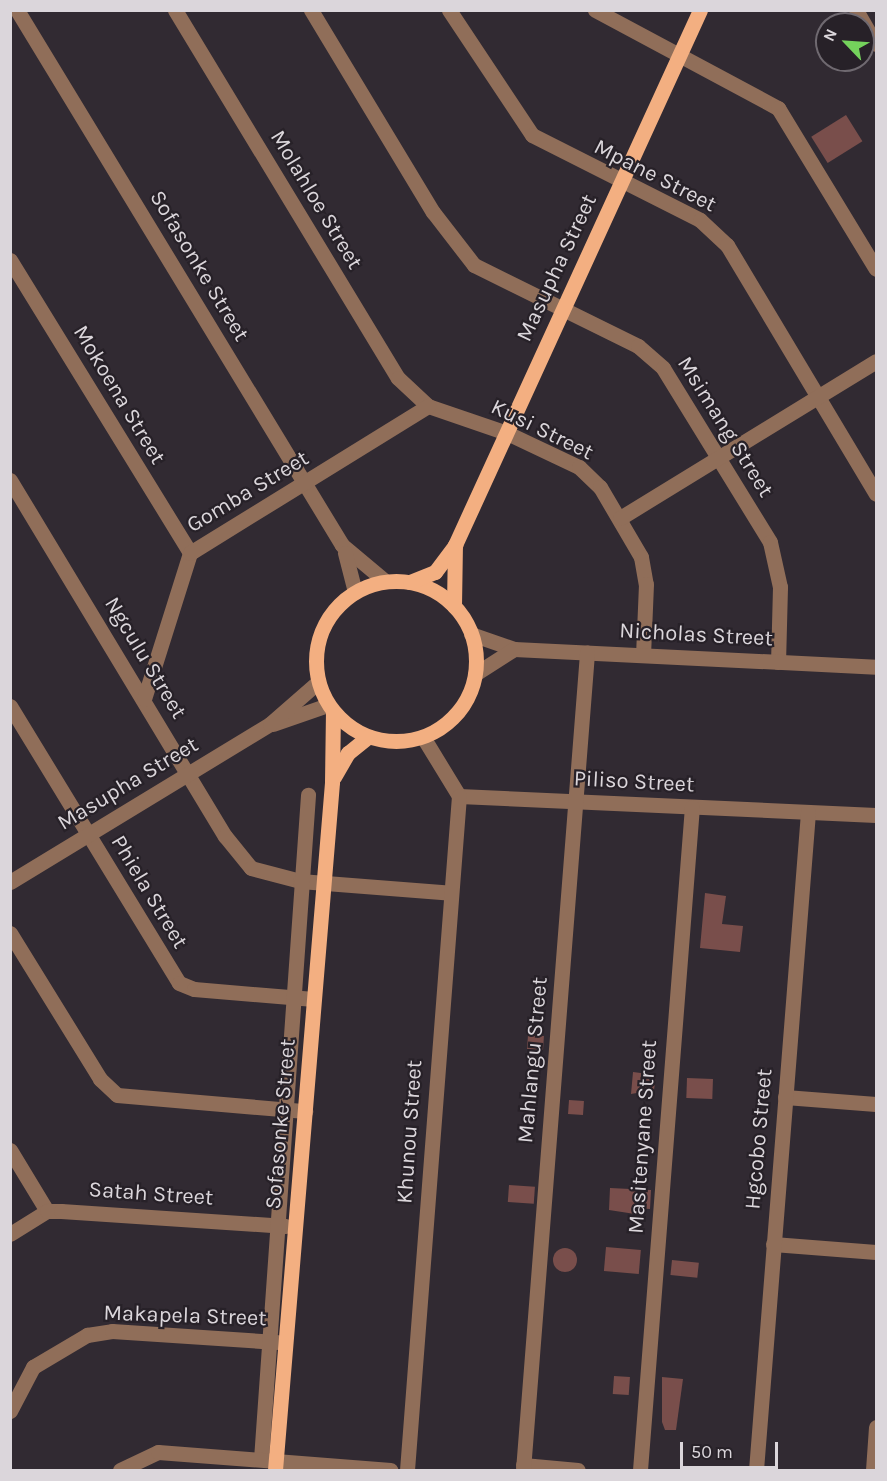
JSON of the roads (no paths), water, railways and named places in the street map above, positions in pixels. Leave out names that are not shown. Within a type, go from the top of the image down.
[{"type":"main road","name":"Masupha Street","points":[[410,582],[435,572],[455,545],[700,10]]},
{"type":"main road","name":"Masupha Street","points":[[454,606],[455,545]]},
{"type":"main road","name":"Sofasonke Street","points":[[271,1462],[286,1343],[332,782],[331,709],[318,682],[315,656],[321,630],[355,592],[385,581],[410,582],[454,606]]},
{"type":"main road","points":[[331,709],[368,737],[404,741],[423,737],[457,713],[475,674],[471,634],[454,606]]},
{"type":"main road","name":"Sofasonke Street","points":[[332,782],[348,753],[368,737]]},
{"type":"street","name":"Sofasonke Street","points":[[17,10],[342,544],[355,592]]},
{"type":"street","name":"Molahloe Street","points":[[174,10],[398,378],[428,406]]},
{"type":"street","name":"Msimang Street","points":[[311,10],[454,244],[494,279],[652,357],[719,457],[776,558],[778,662]]},
{"type":"street","name":"Mpane Street","points":[[448,10],[525,129],[554,150],[700,220],[727,245],[876,494]]},
{"type":"street","points":[[595,10],[778,108],[876,269]]},
{"type":"street","points":[[856,10],[876,44]]},
{"type":"street","name":"Mokoena Street","points":[[10,260],[190,553]]},
{"type":"street","points":[[620,518],[876,361]]},
{"type":"street","name":"Gomba Street","points":[[144,699],[190,553],[305,485],[428,406]]},
{"type":"street","name":"Kusi Street","points":[[428,406],[507,433],[579,467],[620,518],[645,570],[643,655]]},
{"type":"street","name":"Ngculu Street","points":[[10,480],[188,774],[251,868],[300,881],[451,893]]},
{"type":"street","name":"Sofasonke Street","points":[[342,544],[385,581]]},
{"type":"street","name":"Nicholas Street","points":[[471,634],[514,649],[876,667]]},
{"type":"street","points":[[475,674],[514,649]]},
{"type":"street","name":"Mahlangu Street","points":[[523,1468],[587,653]]},
{"type":"street","name":"Masupha Street","points":[[10,882],[270,724],[318,682]]},
{"type":"street","name":"Phiela Street","points":[[10,706],[179,983],[194,989],[314,999]]},
{"type":"street","name":"Masupha Street","points":[[270,724],[331,709]]},
{"type":"street","points":[[423,737],[459,796]]},
{"type":"street","points":[[271,1462],[269,1341],[300,881],[308,795]]},
{"type":"street","name":"Piliso Street","points":[[459,796],[876,815]]},
{"type":"street","name":"Khunou Street","points":[[406,1470],[459,796]]},
{"type":"street","name":"Masitenyane Street","points":[[640,1470],[692,807]]},
{"type":"street","name":"Hgcobo Street","points":[[756,1470],[808,812]]},
{"type":"street","points":[[10,933],[110,1090],[129,1099],[305,1111]]},
{"type":"street","points":[[785,1097],[876,1104]]},
{"type":"street","points":[[10,1150],[47,1211],[10,1234]]},
{"type":"street","name":"Satah Street","points":[[47,1211],[295,1227]]},
{"type":"street","points":[[773,1244],[876,1251]]},
{"type":"street","name":"Makapela Street","points":[[10,1411],[33,1367],[87,1335],[112,1331],[286,1343]]},
{"type":"street","points":[[873,1470],[876,1427]]},
{"type":"street","points":[[120,1470],[158,1452],[390,1470]]},
{"type":"street","points":[[523,1468],[578,1470]]}]
